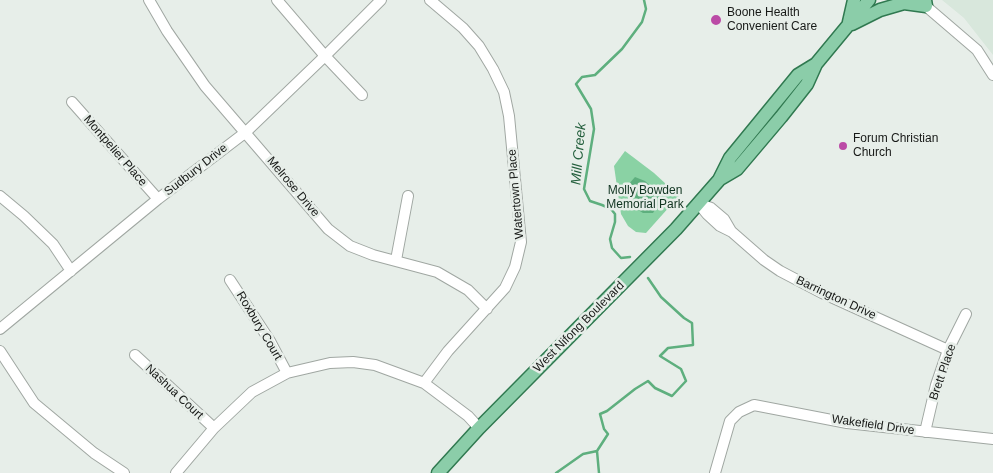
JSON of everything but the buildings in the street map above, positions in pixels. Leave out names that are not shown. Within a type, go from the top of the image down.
[{"type":"main road","points":[[847,26],[854,0]]},
{"type":"main road","name":"West Nifong Boulevard","points":[[438,473],[479,428],[657,249],[719,180],[737,168],[807,84],[816,64],[869,0]]},
{"type":"main road","points":[[847,26],[880,10],[904,2],[923,2]]},
{"type":"main road","name":"West Nifong Boulevard","points":[[719,180],[730,158],[771,108],[798,76],[816,64]]},
{"type":"main road","points":[[753,150],[751,147],[752,143],[767,123],[771,108]]},
{"type":"street","name":"Melrose Drive","points":[[149,0],[205,86],[328,229],[350,246],[373,255],[437,272],[468,290],[487,309]]},
{"type":"street","points":[[277,0],[325,56],[362,95]]},
{"type":"street","name":"Sudbury Drive","points":[[0,329],[158,199],[246,132],[381,0]]},
{"type":"street","name":"Watertown Place","points":[[424,383],[448,351],[505,288],[515,267],[521,242],[509,116],[504,92],[479,46],[463,28],[430,0]]},
{"type":"street","points":[[923,2],[976,50],[993,75]]},
{"type":"street","name":"Montpelier Place","points":[[72,102],[158,199]]},
{"type":"street","points":[[0,196],[53,244],[71,271]]},
{"type":"street","points":[[396,260],[408,196]]},
{"type":"street","name":"Barrington Drive","points":[[698,203],[711,208],[724,219],[732,232],[764,260],[788,276],[948,350]]},
{"type":"street","name":"Roxbury Court","points":[[230,280],[270,341],[286,373]]},
{"type":"street","name":"Brett Place","points":[[925,432],[936,385],[948,350],[966,314]]},
{"type":"street","points":[[0,351],[34,404],[94,453],[124,473]]},
{"type":"street","name":"Nashua Court","points":[[135,356],[214,428]]},
{"type":"street","points":[[176,473],[214,428],[252,392],[286,373],[330,363],[353,362],[375,365],[424,383],[468,416],[479,428]]},
{"type":"street","name":"Wakefield Drive","points":[[715,473],[730,421],[740,412],[754,406],[847,423],[993,439]]},
{"type":"shaded area","points":[[942,0],[993,0],[993,55],[964,18]]},
{"type":"shaded area","points":[[635,177],[645,181],[659,194],[658,205],[653,213],[643,213],[635,208],[636,199],[628,185]]},
{"type":"green space","name":"Molly Bowden Memorial Park","points":[[625,151],[654,173],[679,196],[646,233],[636,232],[628,226],[621,214],[614,166]]},
{"type":"waterway","name":"Mill Creek","points":[[630,257],[621,258],[612,248],[610,239],[615,222],[615,214],[611,209],[590,201],[584,189],[594,129],[591,109],[576,84],[582,77],[595,75],[622,49],[642,22],[646,9],[644,0]]},
{"type":"waterway","name":"Mill Creek","points":[[556,473],[583,454],[597,451],[608,434],[604,429],[600,414],[607,411],[635,389],[648,381],[655,388],[672,396],[686,381],[681,369],[660,356],[668,348],[693,345],[692,323],[661,297],[648,278]]},
{"type":"waterway","points":[[597,451],[599,473]]},
{"type":"place","name":"Boone Health Convenient Care","points":[[716,20]]},
{"type":"place","name":"Forum Christian Church","points":[[843,146]]}]
